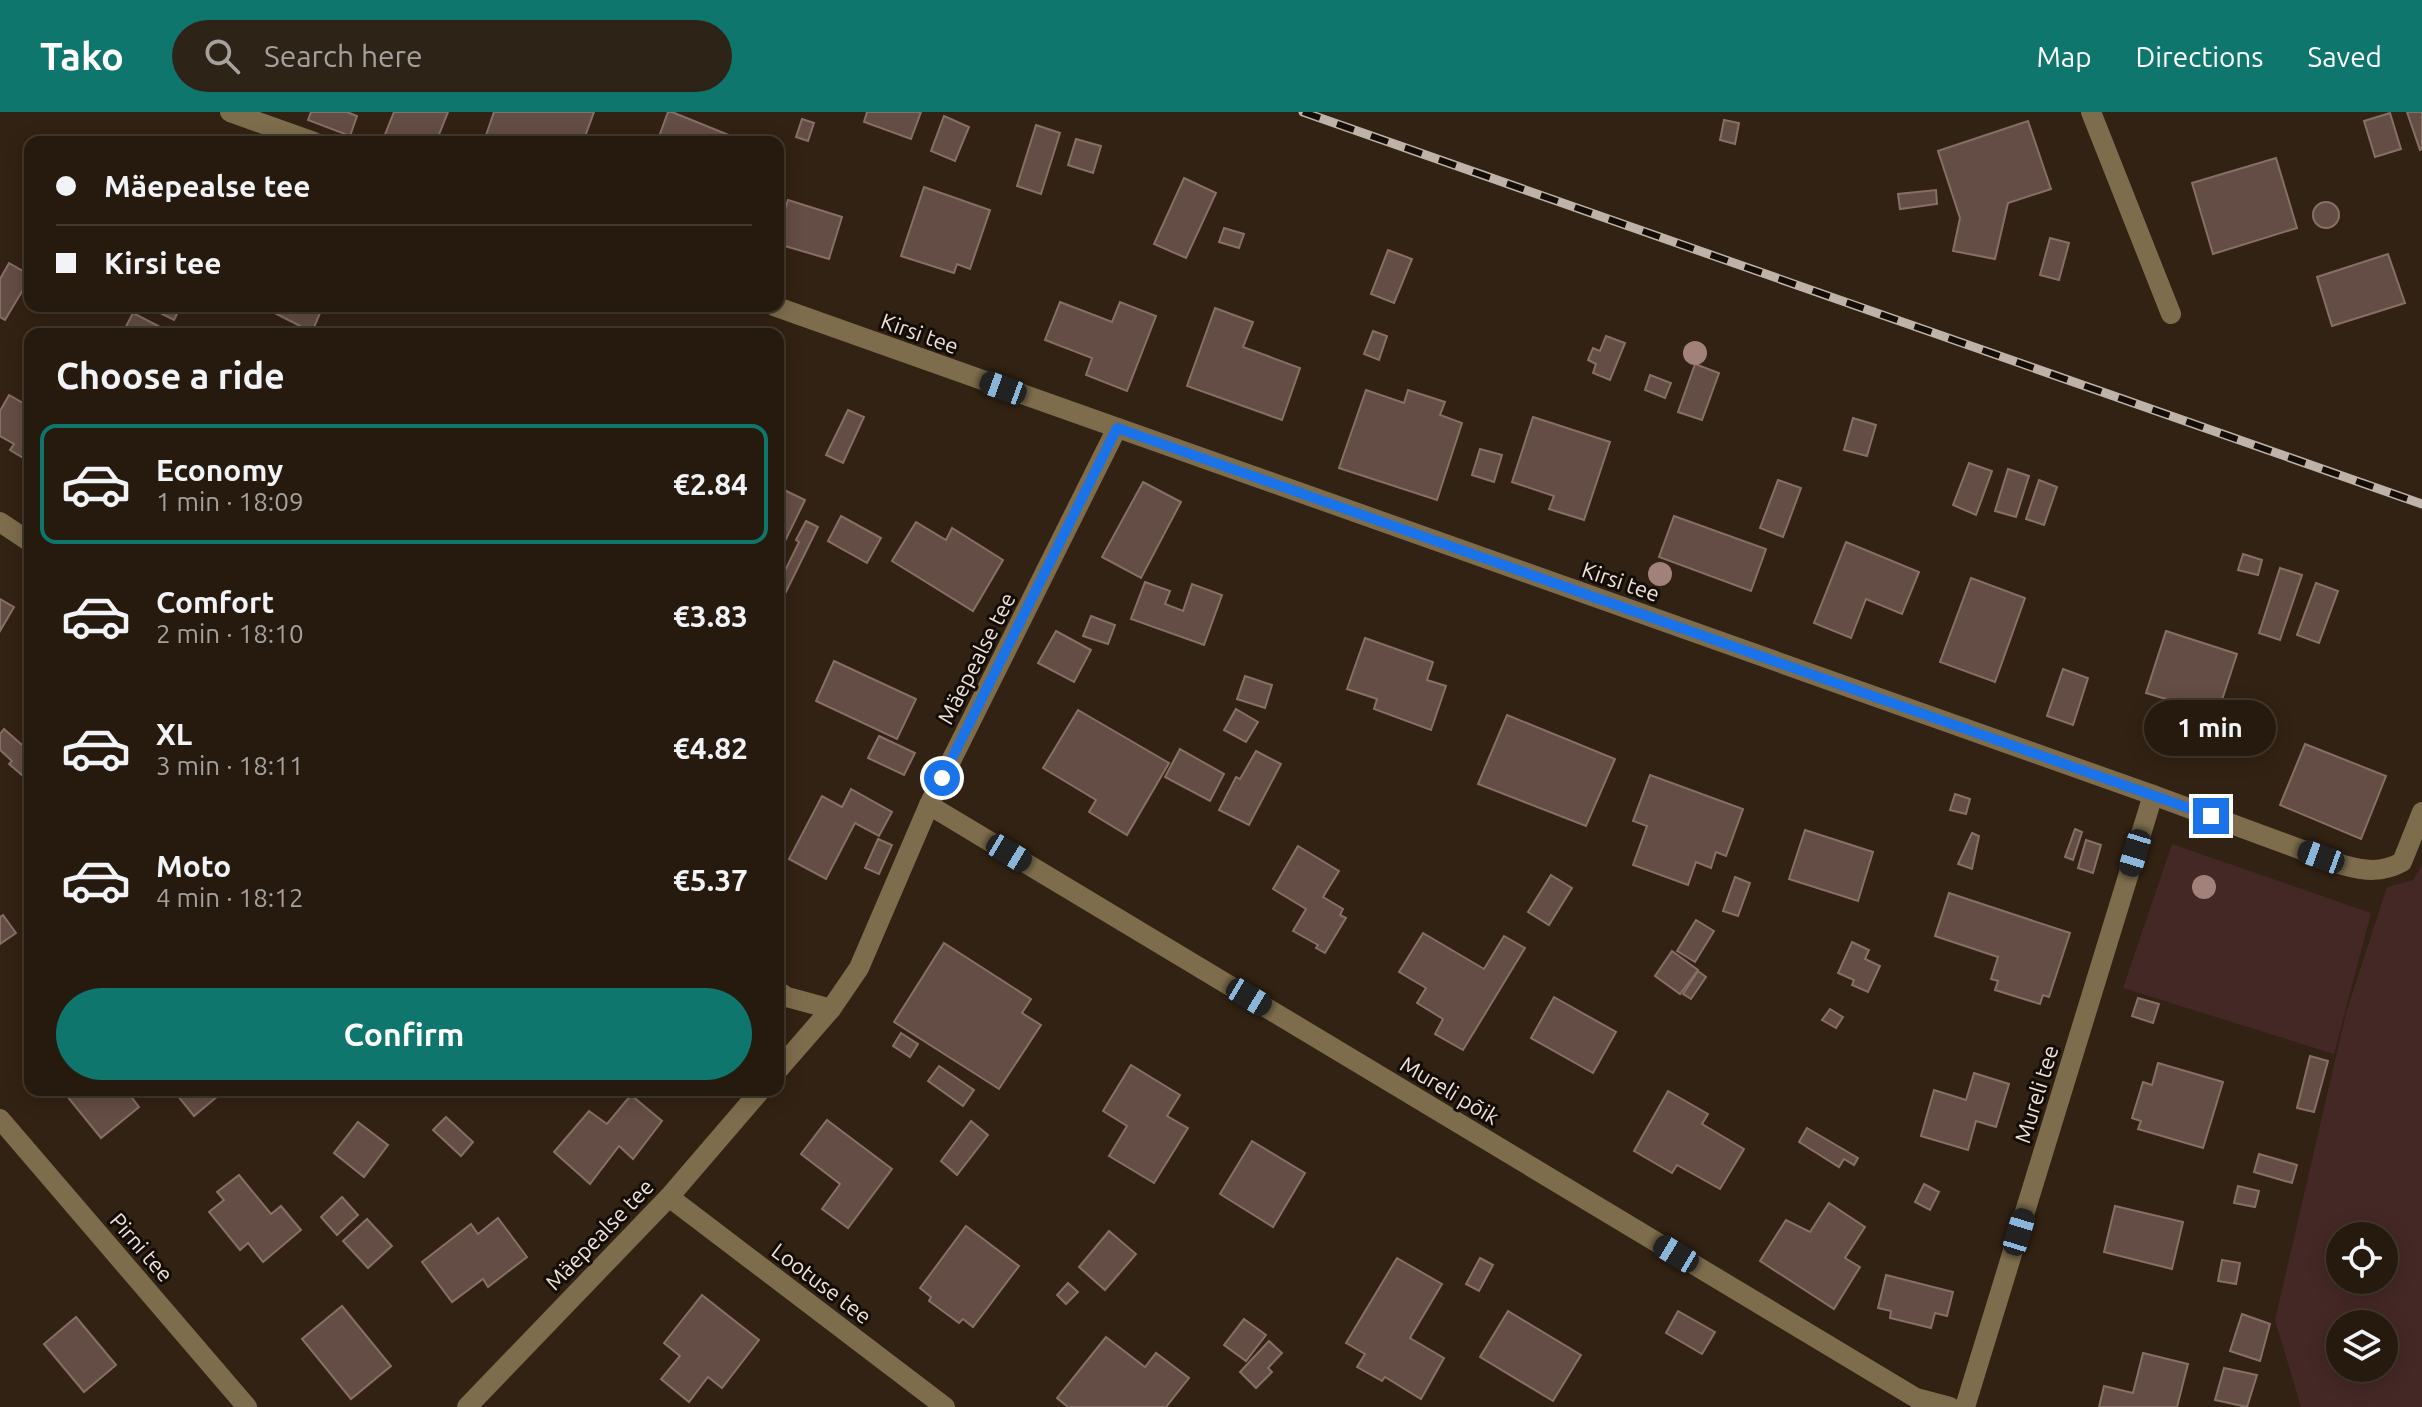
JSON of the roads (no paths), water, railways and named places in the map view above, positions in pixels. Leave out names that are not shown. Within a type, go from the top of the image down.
[{"type":"street","points":[[230,112],[297,136]]},
{"type":"street","points":[[2091,112],[2171,314]]},
{"type":"street","name":"Kirsi tee","points":[[784,310],[2343,865],[2375,871],[2389,869],[2402,862],[2422,812]]},
{"type":"street","name":"Mäepealse tee","points":[[784,1063],[831,1009],[859,968],[929,805],[1117,428]]},
{"type":"street","points":[[0,522],[24,538]]},
{"type":"street","name":"Mureli tee","points":[[1965,1407],[2153,795]]},
{"type":"street","name":"Mureli põik","points":[[929,805],[1916,1398],[1950,1407]]},
{"type":"street","points":[[784,995],[831,1009]]},
{"type":"street","name":"Mäepealse tee","points":[[467,1407],[669,1197],[756,1096]]},
{"type":"street","name":"Pirni tee","points":[[0,1119],[247,1407]]},
{"type":"street","name":"Lootuse tee","points":[[669,1197],[945,1407]]},
{"type":"railway","points":[[1303,112],[2422,504]]}]
